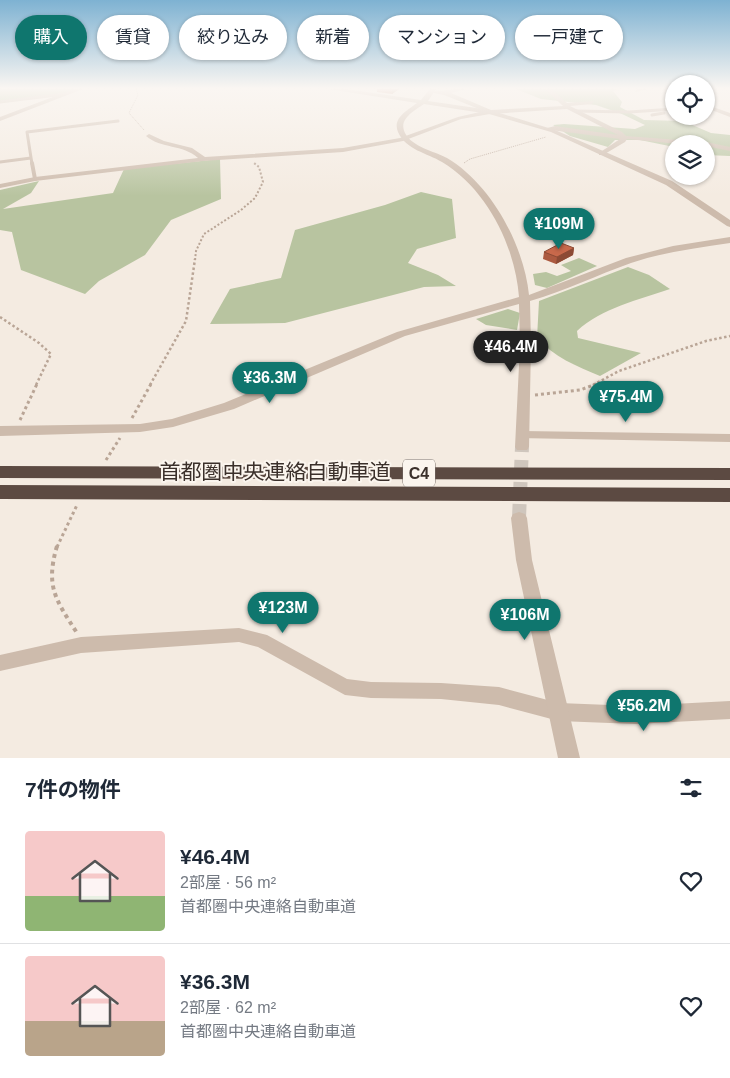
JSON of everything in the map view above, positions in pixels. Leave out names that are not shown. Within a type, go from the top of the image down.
[{"type":"highway","name":"首都圏中央連絡自動車道","points":[[0,472],[106,467],[730,474]]},
{"type":"highway","name":"首都圏中央連絡自動車道","points":[[0,492],[730,495]]},
{"type":"street","points":[[401,124],[400,130],[406,138],[454,167],[469,181],[501,222],[516,255],[526,299],[522,441],[730,438]]},
{"type":"street","points":[[0,186],[35,179],[203,159],[343,150],[406,138],[446,124]]},
{"type":"street","points":[[533,124],[546,128],[669,183],[730,224]]},
{"type":"street","points":[[603,124],[624,137]]},
{"type":"street","points":[[546,128],[665,141]]},
{"type":"street","points":[[150,136],[160,141],[188,147],[196,151],[203,159]]},
{"type":"street","points":[[601,154],[623,141],[624,137]]},
{"type":"street","points":[[715,146],[730,149]]},
{"type":"street","points":[[0,431],[125,429],[173,423],[211,413],[401,334],[546,293],[629,260],[672,249],[730,240]]},
{"type":"street","points":[[519,518],[524,560],[570,758]]},
{"type":"street","points":[[0,663],[81,645],[239,635],[261,640],[345,687],[371,690],[441,691],[499,696],[559,712],[635,715],[730,710]]},
{"type":"lane","points":[[35,179],[27,132],[90,124]]},
{"type":"lane","points":[[0,162],[31,158]]},
{"type":"path","points":[[139,124],[150,136]]},
{"type":"path","points":[[454,167],[462,165],[470,159],[527,141],[559,134]]},
{"type":"path","points":[[106,467],[186,320],[196,251],[204,234],[241,210],[255,198],[262,182],[259,167],[246,156]]},
{"type":"path","points":[[0,317],[51,354],[15,430]]},
{"type":"path","points":[[524,396],[580,390],[603,381],[619,371],[730,336]]},
{"type":"path","points":[[79,503],[64,528],[54,553],[52,573],[54,593],[79,637],[81,645]]},
{"type":"green space","points":[[644,124],[692,125],[711,133],[730,135],[730,156],[715,155],[715,135],[665,135],[665,145],[640,140],[615,140],[608,147],[570,136],[553,125],[635,129]]},
{"type":"green space","points":[[220,159],[221,199],[171,220],[145,255],[99,281],[85,294],[21,270],[12,232],[0,230],[0,190],[39,181],[31,193],[3,209],[113,193],[124,169]]},
{"type":"green space","points":[[421,192],[452,199],[456,238],[417,249],[408,263],[438,275],[456,286],[424,287],[285,323],[210,324],[230,289],[281,278],[295,230],[385,205]]},
{"type":"green space","points":[[579,258],[597,266],[547,288],[535,285],[533,274],[546,272],[557,276],[571,271],[561,265]]},
{"type":"green space","points":[[628,267],[649,275],[670,289],[598,316],[577,331],[578,338],[641,353],[600,376],[558,356],[537,338],[539,301]]},
{"type":"green space","points":[[508,309],[520,313],[517,330],[486,325],[476,319]]},
{"type":"building","points":[[561,243],[574,248],[557,257],[544,252]]},
{"type":"tunnel","points":[[519,518],[522,447]]}]
